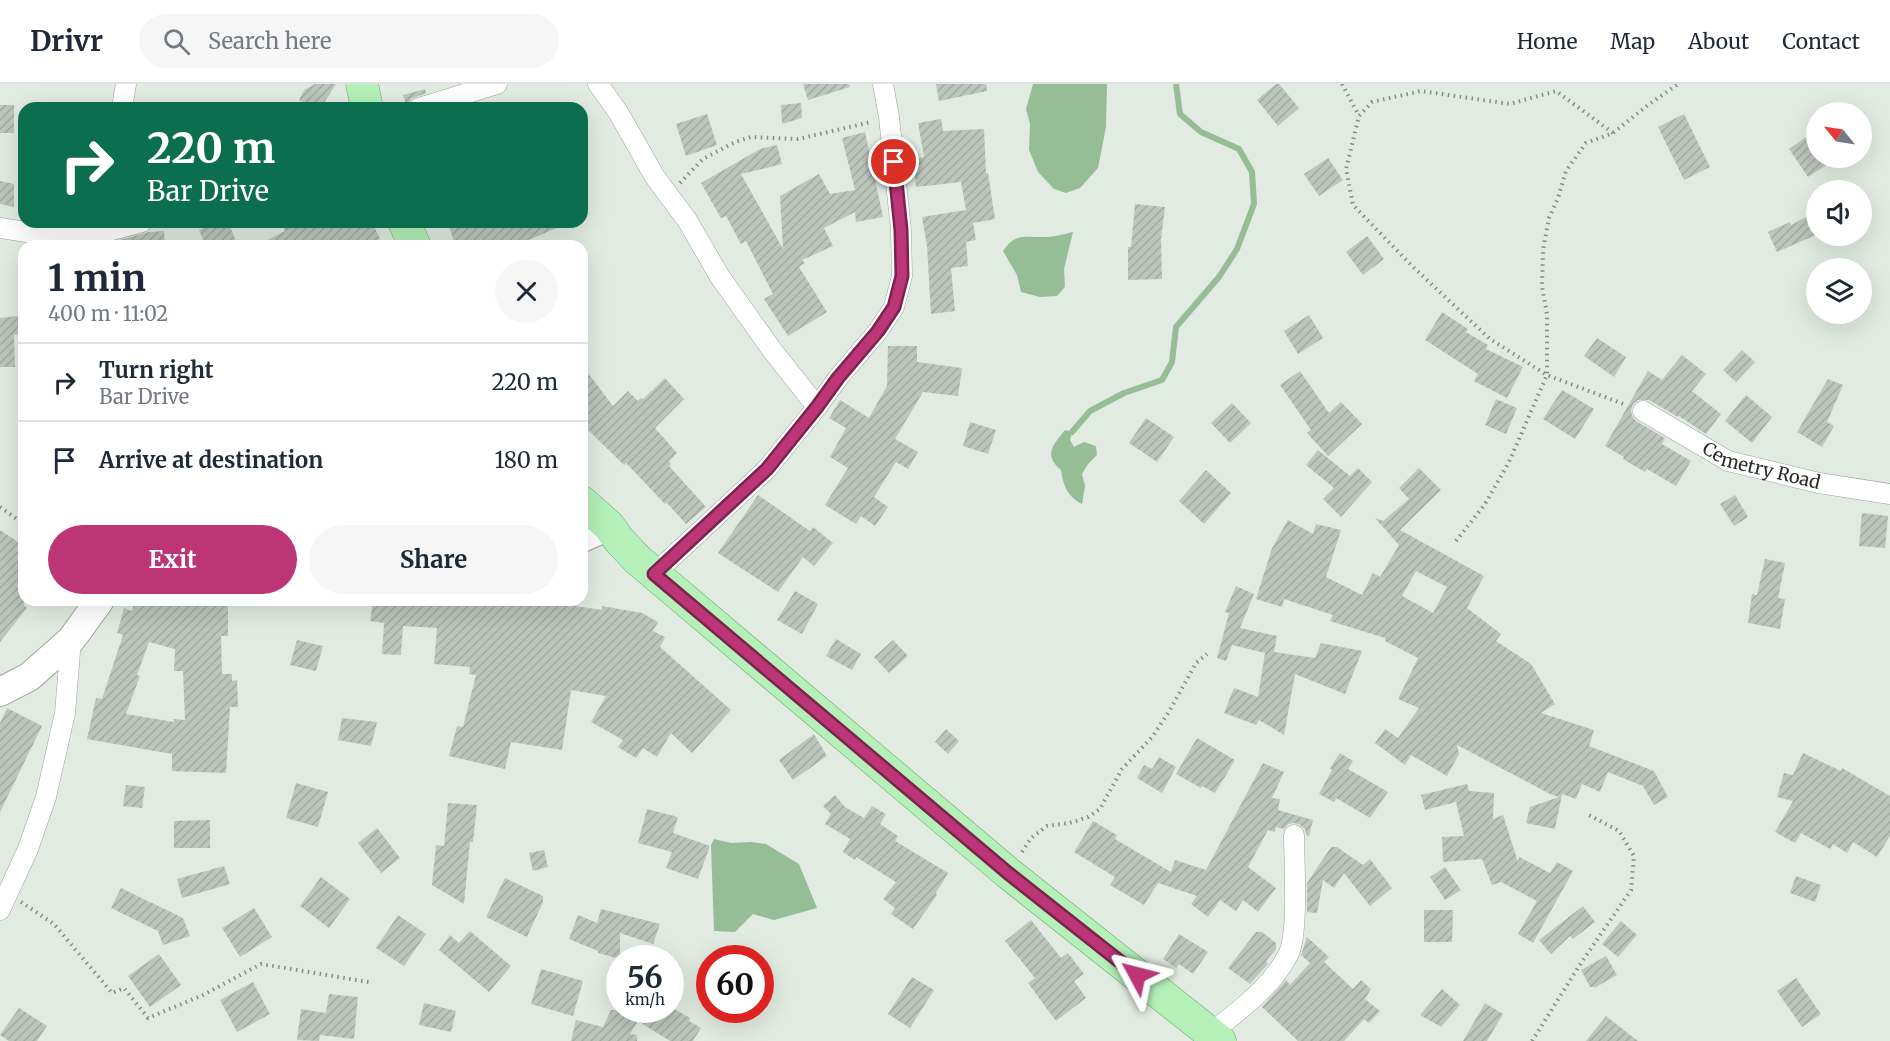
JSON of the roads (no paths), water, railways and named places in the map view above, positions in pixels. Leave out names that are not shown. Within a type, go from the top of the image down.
[{"type":"main road","points":[[362,84],[366,102]]},
{"type":"main road","points":[[588,515],[596,532],[619,540],[654,574],[1008,873],[1215,1037]]},
{"type":"main road","points":[[0,692],[29,677],[71,640],[96,606]]},
{"type":"street","points":[[123,102],[126,84]]},
{"type":"street","points":[[438,102],[497,84]]},
{"type":"street","points":[[598,84],[618,112],[655,177],[687,220],[720,277],[772,350],[817,407]]},
{"type":"street","points":[[654,574],[767,469],[894,307],[902,276],[901,230],[889,117],[883,84]]},
{"type":"street","points":[[0,228],[39,234],[104,233],[121,228]]},
{"type":"street","name":"Cemetry Road","points":[[1643,411],[1728,461],[1819,483],[1890,494]]},
{"type":"street","points":[[4,902],[28,849],[46,797],[65,713],[71,640]]},
{"type":"street","points":[[1215,1037],[1261,993],[1290,953],[1294,919],[1294,835]]},
{"type":"waterway","points":[[1072,432],[1090,411],[1124,393],[1162,380],[1172,362],[1176,327],[1219,277],[1237,249],[1254,204],[1252,172],[1239,149],[1201,132],[1180,114],[1176,84]]}]
